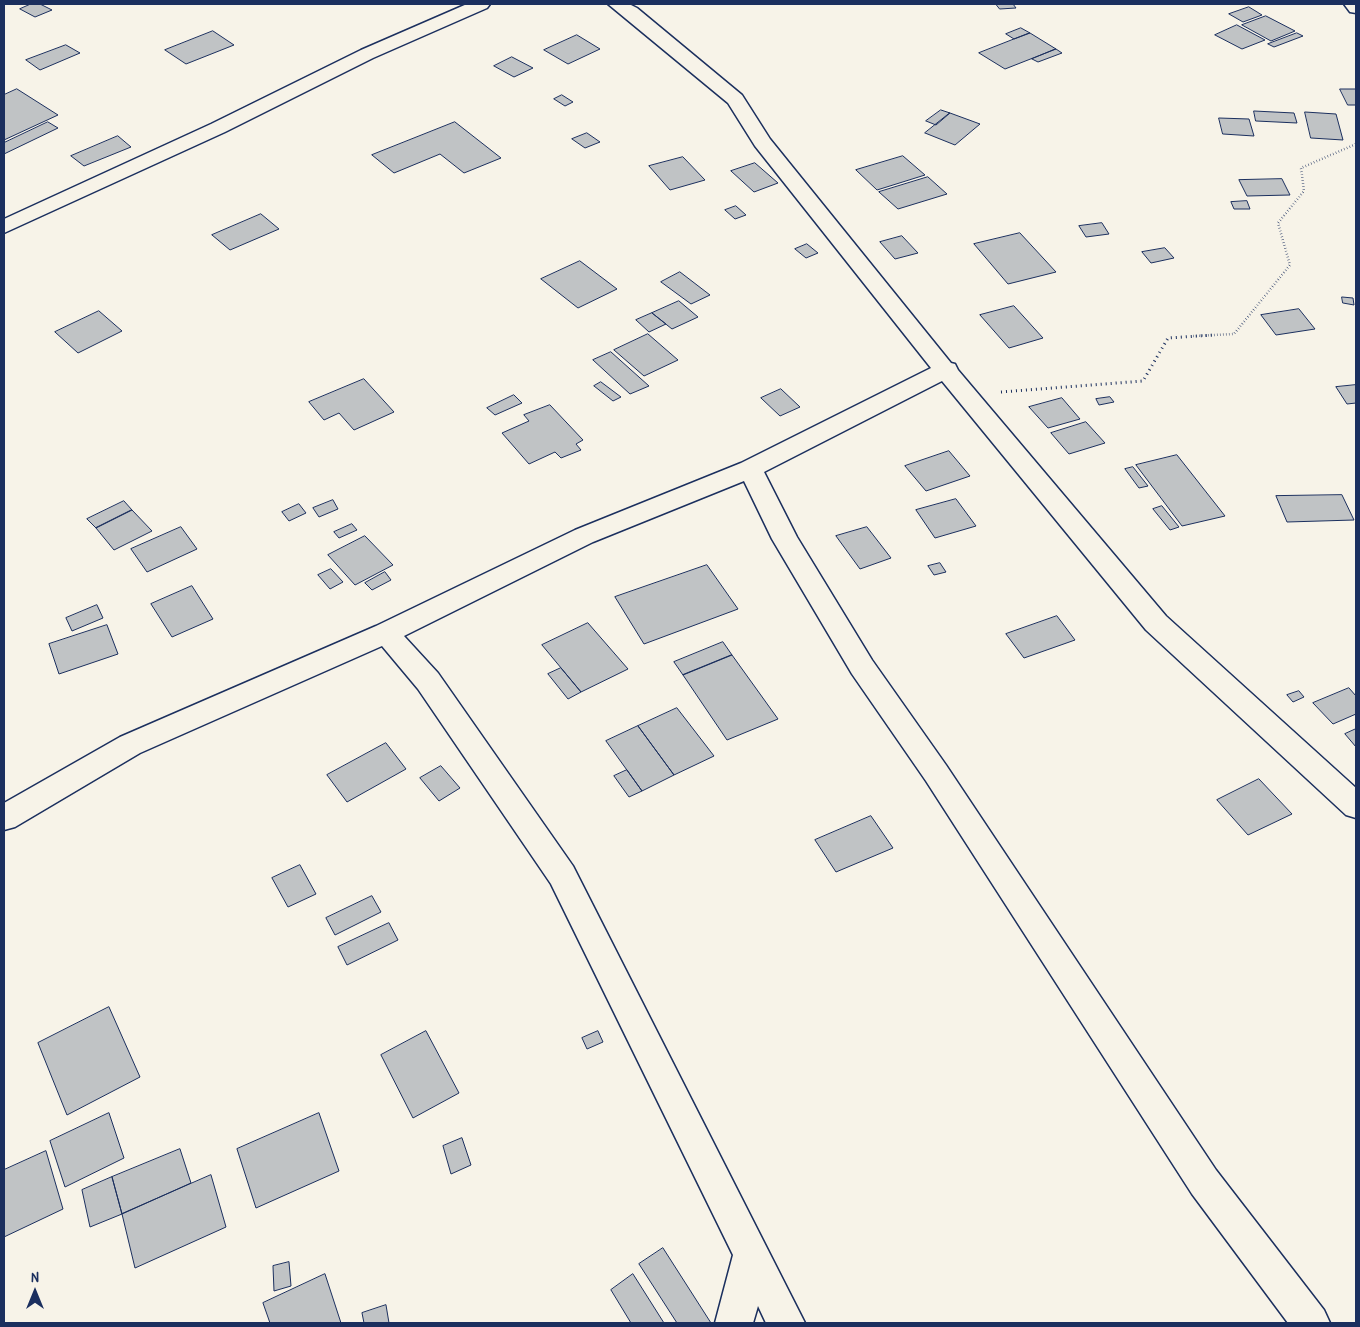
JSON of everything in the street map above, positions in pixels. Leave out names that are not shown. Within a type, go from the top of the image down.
[{"type":"street","points":[[4,226],[218,128],[367,54],[481,4]]},
{"type":"street","points":[[618,4],[631,12],[735,99],[768,149],[909,327],[968,394],[1156,623],[1356,806]]},
{"type":"street","points":[[1353,4],[1356,8]]},
{"type":"street","points":[[4,818],[130,745],[386,633],[584,536],[750,469],[947,369]]},
{"type":"street","points":[[750,469],[785,539],[862,667],[936,773],[1204,1182],[1311,1323]]},
{"type":"street","points":[[386,633],[428,681],[562,875],[786,1323]]},
{"type":"street","points":[[734,1323],[751,1255]]},
{"type":"path","points":[[968,394],[1144,381],[1168,338],[1234,334],[1290,265],[1278,223],[1304,191],[1301,168],[1356,144]]},
{"type":"building","points":[[31,4],[40,4],[52,10],[35,17],[20,9]]},
{"type":"building","points":[[996,4],[1013,4],[1016,8],[1000,9]]},
{"type":"building","points":[[1249,7],[1262,15],[1243,22],[1229,14]]},
{"type":"building","points":[[1266,16],[1295,31],[1271,41],[1242,25]]},
{"type":"building","points":[[1237,25],[1265,40],[1242,49],[1215,35]]},
{"type":"building","points":[[1021,28],[1030,33],[1014,39],[1006,34]]},
{"type":"building","points":[[213,31],[234,45],[186,64],[165,50]]},
{"type":"building","points":[[1030,33],[1056,49],[1005,69],[979,53]]},
{"type":"building","points":[[1297,33],[1303,36],[1274,47],[1268,44]]},
{"type":"building","points":[[577,35],[600,49],[568,64],[544,50]]},
{"type":"building","points":[[66,45],[80,53],[40,70],[26,60]]},
{"type":"building","points":[[1056,49],[1062,53],[1038,62],[1032,59]]},
{"type":"building","points":[[512,57],[533,68],[514,77],[494,66]]},
{"type":"building","points":[[17,89],[58,115],[4,140],[4,95]]},
{"type":"building","points":[[1340,89],[1356,89],[1356,105],[1348,105]]},
{"type":"building","points":[[562,95],[573,102],[565,106],[554,99]]},
{"type":"building","points":[[941,110],[950,113],[936,125],[926,121]]},
{"type":"building","points":[[1254,111],[1294,113],[1297,123],[1256,121]]},
{"type":"building","points":[[1305,112],[1336,114],[1343,140],[1311,138]]},
{"type":"building","points":[[950,113],[980,124],[955,145],[925,133]]},
{"type":"building","points":[[1219,118],[1249,119],[1254,136],[1223,134]]},
{"type":"building","points":[[48,122],[58,128],[4,154],[4,143]]},
{"type":"building","points":[[455,122],[501,158],[464,173],[440,154],[394,173],[372,155]]},
{"type":"building","points":[[587,133],[600,142],[585,148],[572,139]]},
{"type":"building","points":[[118,136],[131,147],[84,166],[71,156]]},
{"type":"building","points":[[903,156],[925,175],[877,190],[856,170]]},
{"type":"building","points":[[683,157],[705,180],[670,190],[649,166]]},
{"type":"building","points":[[755,163],[778,183],[754,192],[731,171]]},
{"type":"building","points":[[928,177],[947,194],[898,209],[879,192]]},
{"type":"building","points":[[1282,179],[1290,195],[1247,196],[1239,180]]},
{"type":"building","points":[[1247,201],[1250,209],[1234,209],[1231,202]]},
{"type":"building","points":[[736,206],[746,215],[735,219],[725,210]]},
{"type":"building","points":[[261,214],[279,229],[230,250],[212,235]]},
{"type":"building","points":[[1102,223],[1109,234],[1086,237],[1079,226]]},
{"type":"building","points":[[1020,233],[1056,272],[1008,284],[974,244]]},
{"type":"building","points":[[902,236],[918,253],[895,259],[880,242]]},
{"type":"building","points":[[807,244],[818,253],[806,258],[795,249]]},
{"type":"building","points":[[1165,248],[1174,258],[1151,263],[1142,252]]},
{"type":"building","points":[[580,261],[617,289],[578,308],[541,279]]},
{"type":"building","points":[[680,272],[710,295],[691,304],[661,282]]},
{"type":"building","points":[[1342,297],[1353,298],[1354,305],[1343,303]]},
{"type":"building","points":[[679,301],[698,317],[672,329],[652,313]]},
{"type":"building","points":[[1014,306],[1043,338],[1009,348],[980,315]]},
{"type":"building","points":[[1299,309],[1315,329],[1276,335],[1261,315]]},
{"type":"building","points":[[99,311],[122,331],[78,353],[55,332]]},
{"type":"building","points":[[652,313],[666,324],[649,332],[636,320]]},
{"type":"building","points":[[648,334],[678,360],[644,376],[614,350]]},
{"type":"building","points":[[611,352],[649,386],[630,394],[593,360]]},
{"type":"building","points":[[364,379],[394,412],[354,430],[339,413],[324,420],[309,402]]},
{"type":"building","points":[[601,382],[621,397],[613,401],[594,386]]},
{"type":"building","points":[[1356,385],[1356,403],[1347,404],[1336,387]]},
{"type":"building","points":[[781,389],[800,407],[780,416],[761,398]]},
{"type":"building","points":[[514,395],[522,403],[495,415],[487,408]]},
{"type":"building","points":[[1110,397],[1114,402],[1099,405],[1096,399]]},
{"type":"building","points":[[1062,398],[1080,419],[1048,428],[1029,407]]},
{"type":"building","points":[[550,405],[583,440],[576,444],[581,450],[561,458],[555,452],[529,464],[502,433],[529,421],[524,415]]},
{"type":"building","points":[[1086,422],[1105,443],[1069,454],[1051,433]]},
{"type":"building","points":[[949,451],[970,476],[926,491],[905,466]]},
{"type":"building","points":[[1177,455],[1225,516],[1182,526],[1136,465]]},
{"type":"building","points":[[1133,467],[1148,486],[1139,488],[1125,469]]},
{"type":"building","points":[[1342,495],[1354,520],[1287,522],[1276,496]]},
{"type":"building","points":[[956,499],[976,526],[935,538],[916,510]]},
{"type":"building","points":[[333,500],[338,509],[319,517],[313,508]]},
{"type":"building","points":[[124,501],[132,510],[96,528],[87,519]]},
{"type":"building","points":[[299,504],[306,513],[289,521],[282,512]]},
{"type":"building","points":[[1162,506],[1179,527],[1170,530],[1153,509]]},
{"type":"building","points":[[132,510],[152,531],[114,550],[96,528]]},
{"type":"building","points":[[352,524],[357,530],[339,538],[334,532]]},
{"type":"building","points":[[181,527],[197,549],[147,572],[131,549]]},
{"type":"building","points":[[867,527],[891,558],[860,569],[836,536]]},
{"type":"building","points":[[365,536],[393,565],[355,585],[328,555]]},
{"type":"building","points":[[940,563],[946,572],[934,575],[928,566]]},
{"type":"building","points":[[707,565],[738,609],[644,644],[615,597]]},
{"type":"building","points":[[331,569],[343,582],[330,589],[318,575]]},
{"type":"building","points":[[385,572],[391,580],[372,590],[365,583]]},
{"type":"building","points":[[192,586],[213,619],[172,637],[151,604]]},
{"type":"building","points":[[97,605],[103,618],[72,631],[66,618]]},
{"type":"building","points":[[1057,616],[1075,640],[1024,658],[1006,634]]},
{"type":"building","points":[[588,623],[628,669],[581,692],[542,645]]},
{"type":"building","points":[[107,625],[118,654],[59,674],[49,644]]},
{"type":"building","points":[[723,642],[732,655],[683,675],[674,662]]},
{"type":"building","points":[[732,655],[778,719],[727,740],[683,675]]},
{"type":"building","points":[[561,668],[581,692],[568,699],[548,674]]},
{"type":"building","points":[[1349,688],[1356,696],[1356,714],[1333,724],[1313,703]]},
{"type":"building","points":[[1299,691],[1304,697],[1293,702],[1287,695]]},
{"type":"building","points":[[677,708],[714,756],[674,775],[638,726]]},
{"type":"building","points":[[638,726],[674,775],[642,791],[606,741]]},
{"type":"building","points":[[1356,729],[1356,747],[1345,734]]},
{"type":"building","points":[[386,743],[406,769],[347,802],[327,775]]},
{"type":"building","points":[[441,766],[460,788],[439,801],[420,778]]},
{"type":"building","points":[[627,770],[642,791],[629,797],[614,776]]},
{"type":"building","points":[[1259,779],[1292,814],[1248,835],[1217,800]]},
{"type":"building","points":[[871,816],[893,848],[836,872],[815,840]]},
{"type":"building","points":[[300,865],[316,894],[288,907],[272,878]]},
{"type":"building","points":[[372,896],[381,912],[335,935],[326,918]]},
{"type":"building","points":[[389,923],[398,940],[347,965],[338,947]]},
{"type":"building","points":[[109,1007],[140,1077],[67,1115],[38,1043]]},
{"type":"building","points":[[426,1031],[459,1093],[413,1118],[381,1055]]},
{"type":"building","points":[[598,1031],[603,1042],[587,1049],[582,1038]]},
{"type":"building","points":[[109,1113],[124,1158],[65,1187],[50,1141]]},
{"type":"building","points":[[319,1113],[339,1171],[256,1208],[237,1149]]},
{"type":"building","points":[[462,1138],[471,1165],[451,1174],[443,1146]]},
{"type":"building","points":[[180,1149],[191,1183],[122,1214],[112,1177]]},
{"type":"building","points":[[46,1151],[63,1209],[4,1237],[4,1170]]},
{"type":"building","points":[[211,1175],[226,1227],[135,1268],[122,1214]]},
{"type":"building","points":[[112,1177],[122,1214],[90,1227],[82,1190]]},
{"type":"building","points":[[663,1248],[711,1323],[677,1323],[639,1264]]},
{"type":"building","points":[[289,1262],[291,1286],[274,1291],[273,1266]]},
{"type":"building","points":[[325,1274],[341,1323],[270,1323],[263,1303]]},
{"type":"building","points":[[633,1274],[664,1323],[631,1323],[611,1290]]},
{"type":"building","points":[[386,1305],[389,1323],[364,1323],[362,1313]]}]
